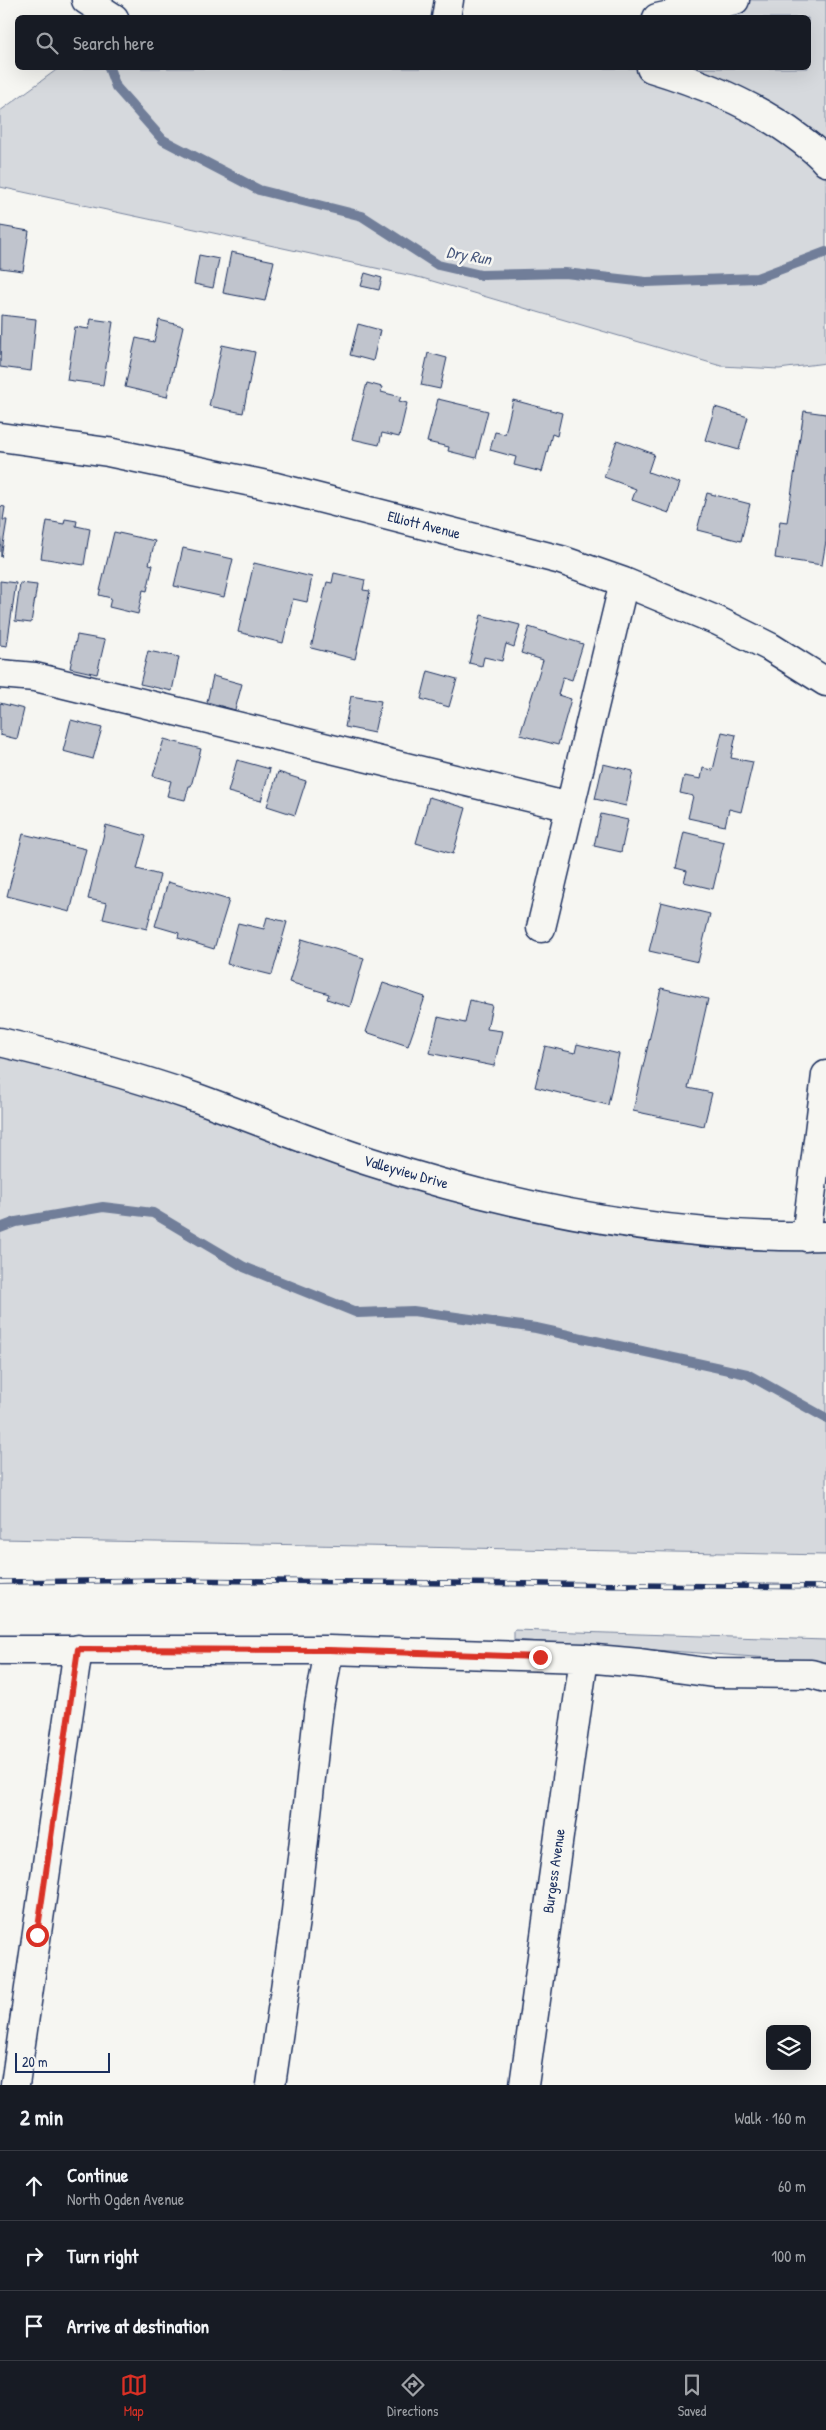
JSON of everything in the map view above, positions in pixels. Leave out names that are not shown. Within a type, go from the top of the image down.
[{"type":"street","points":[[86,0],[109,15]]},
{"type":"street","points":[[446,15],[449,0]]},
{"type":"street","points":[[670,15],[735,0]]},
{"type":"street","points":[[657,70],[692,81],[735,99],[783,126],[826,162]]},
{"type":"street","name":"Elliott Avenue","points":[[0,437],[108,452],[276,487],[561,560],[624,582],[727,626],[770,647],[826,682]]},
{"type":"street","points":[[541,928],[624,582]]},
{"type":"street","points":[[0,674],[35,677],[570,807]]},
{"type":"street","name":"Valleyview Drive","points":[[0,1042],[120,1073],[193,1097],[370,1162],[496,1198],[627,1223],[716,1233],[816,1236]]},
{"type":"street","points":[[816,1236],[826,1076]]},
{"type":"street","points":[[15,2085],[78,1649]]},
{"type":"street","points":[[0,1650],[329,1650],[584,1658],[640,1663],[713,1674],[811,1674],[826,1678]]},
{"type":"street","points":[[272,2085],[295,1920],[319,1706],[329,1650]]},
{"type":"street","name":"Burgess Avenue","points":[[524,2085],[584,1658]]},
{"type":"shaded area","points":[[735,0],[826,0],[826,363],[779,369],[721,366],[422,278],[0,187],[0,111],[56,70],[811,70],[811,15],[684,15]]},
{"type":"shaded area","points":[[0,1042],[496,1198],[826,1236],[826,1555],[0,1539]]},
{"type":"shaded area","points":[[514,1630],[826,1640],[826,1662],[514,1640]]},
{"type":"building","points":[[0,226],[29,231],[23,271],[0,268]]},
{"type":"building","points":[[231,252],[274,261],[265,301],[223,293]]},
{"type":"building","points":[[199,255],[219,259],[213,288],[194,284]]},
{"type":"building","points":[[365,273],[382,278],[379,290],[361,286]]},
{"type":"building","points":[[1,315],[36,319],[31,371],[0,367]]},
{"type":"building","points":[[91,319],[113,322],[103,385],[67,380],[75,327],[89,329]]},
{"type":"building","points":[[159,320],[183,326],[167,397],[125,387],[136,338],[154,342]]},
{"type":"building","points":[[358,324],[380,330],[373,361],[350,355]]},
{"type":"building","points":[[222,345],[255,352],[243,413],[209,406]]},
{"type":"building","points":[[428,353],[447,358],[440,389],[421,385]]},
{"type":"building","points":[[367,383],[382,387],[381,392],[401,397],[399,401],[407,403],[399,437],[382,433],[379,445],[352,439]]},
{"type":"building","points":[[438,399],[488,411],[476,458],[448,451],[449,447],[427,442]]},
{"type":"building","points":[[513,400],[562,413],[557,436],[552,434],[542,472],[514,465],[516,457],[490,450],[495,432],[505,434]]},
{"type":"building","points":[[715,407],[748,417],[739,450],[705,440]]},
{"type":"building","points":[[804,411],[826,414],[826,541],[822,565],[775,558],[780,521],[787,522]]},
{"type":"building","points":[[617,440],[654,454],[648,472],[679,483],[669,513],[632,500],[636,489],[604,477]]},
{"type":"building","points":[[707,493],[750,504],[741,541],[697,530]]},
{"type":"building","points":[[0,506],[5,507],[3,520],[7,520],[1,557]]},
{"type":"building","points":[[65,519],[77,521],[76,526],[90,529],[84,565],[41,558],[47,521],[64,524]]},
{"type":"building","points":[[114,532],[155,541],[149,564],[153,565],[147,591],[143,590],[138,614],[109,607],[111,598],[99,595]]},
{"type":"building","points":[[183,548],[233,559],[224,597],[174,586]]},
{"type":"building","points":[[254,563],[312,577],[307,602],[293,599],[283,643],[238,632]]},
{"type":"building","points":[[334,573],[365,580],[363,590],[370,591],[355,659],[311,648],[327,582],[332,583]]},
{"type":"building","points":[[0,581],[16,583],[7,646],[0,645]]},
{"type":"building","points":[[20,583],[37,585],[31,623],[15,621]]},
{"type":"building","points":[[481,615],[520,625],[514,647],[506,644],[502,661],[484,657],[482,666],[469,663]]},
{"type":"building","points":[[529,627],[583,644],[572,680],[563,677],[558,695],[571,699],[558,745],[520,735],[543,660],[521,653]]},
{"type":"building","points":[[77,635],[105,640],[97,674],[70,668]]},
{"type":"building","points":[[148,651],[179,657],[172,691],[140,684]]},
{"type":"building","points":[[428,671],[457,679],[449,707],[421,699]]},
{"type":"building","points":[[213,676],[242,684],[235,710],[207,702]]},
{"type":"building","points":[[351,696],[381,701],[374,733],[345,727]]},
{"type":"building","points":[[0,703],[24,709],[17,739],[0,735]]},
{"type":"building","points":[[71,720],[102,728],[93,759],[63,751]]},
{"type":"building","points":[[722,732],[736,735],[731,758],[753,762],[741,812],[729,809],[725,826],[688,818],[693,796],[680,793],[684,776],[701,779],[703,768],[713,770]]},
{"type":"building","points":[[164,739],[201,749],[191,786],[189,786],[185,800],[167,796],[171,781],[153,776]]},
{"type":"building","points":[[237,760],[270,769],[261,801],[228,792]]},
{"type":"building","points":[[603,764],[633,771],[626,806],[595,799]]},
{"type":"building","points":[[278,772],[306,781],[295,815],[267,806]]},
{"type":"building","points":[[429,797],[466,808],[453,854],[416,843]]},
{"type":"building","points":[[601,814],[628,820],[621,852],[594,846]]},
{"type":"building","points":[[106,825],[146,836],[137,869],[160,875],[147,929],[103,919],[107,903],[88,899]]},
{"type":"building","points":[[684,832],[724,842],[713,889],[684,882],[687,871],[676,868]]},
{"type":"building","points":[[23,834],[86,849],[70,912],[7,896]]},
{"type":"building","points":[[168,882],[229,900],[214,949],[178,938],[179,933],[155,926]]},
{"type":"building","points":[[661,902],[710,914],[698,962],[649,951]]},
{"type":"building","points":[[267,917],[287,922],[272,975],[227,964],[238,923],[264,929]]},
{"type":"building","points":[[302,939],[364,958],[350,1007],[327,999],[329,994],[289,982]]},
{"type":"building","points":[[383,983],[425,997],[408,1046],[366,1032]]},
{"type":"building","points":[[661,988],[708,999],[688,1088],[712,1093],[704,1126],[633,1111]]},
{"type":"building","points":[[470,1000],[492,1005],[487,1029],[502,1031],[494,1066],[429,1053],[438,1017],[465,1023]]},
{"type":"building","points":[[577,1044],[619,1054],[608,1105],[535,1087],[545,1046],[575,1053]]},
{"type":"waterway","name":"Dry Run","points":[[110,70],[116,87],[163,140],[259,190],[362,216],[438,265],[481,275],[565,273],[646,282],[757,278],[826,252]]},
{"type":"waterway","points":[[0,1228],[16,1222],[103,1207],[153,1213],[244,1267],[358,1313],[413,1311],[536,1328],[747,1374],[826,1418]]},
{"type":"railway","points":[[0,1582],[170,1580],[826,1587]]},
{"type":"route","points":[[37,1935],[78,1649],[329,1650],[540,1657]]}]
